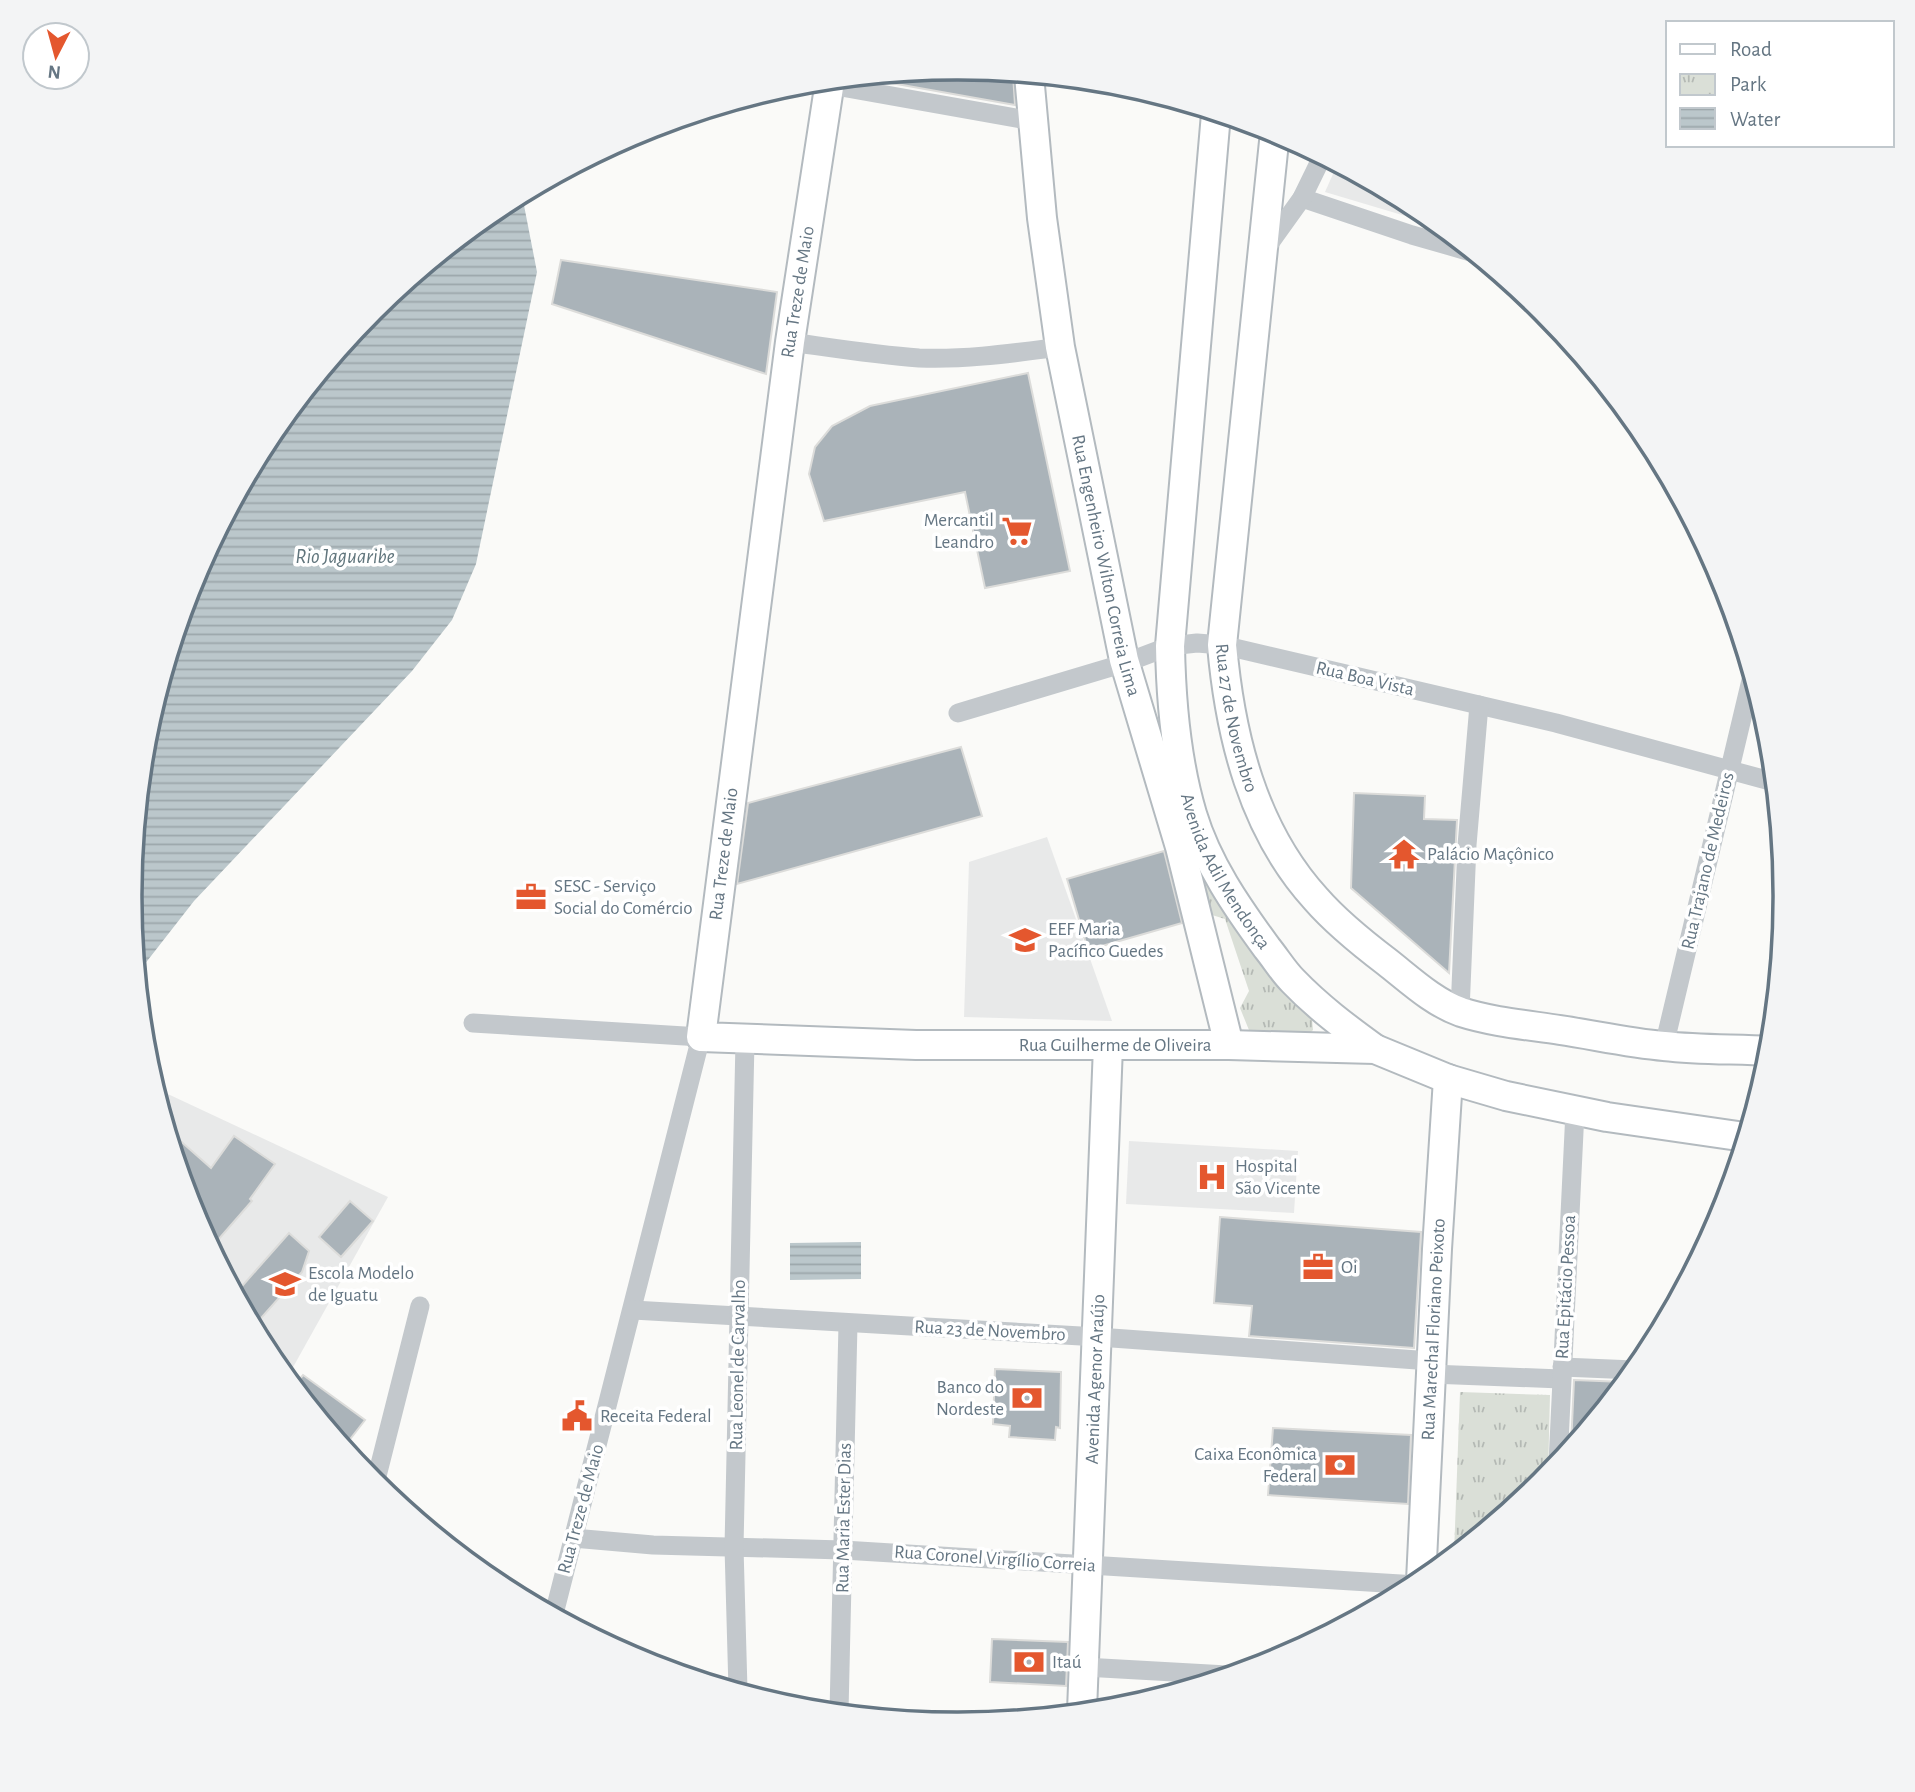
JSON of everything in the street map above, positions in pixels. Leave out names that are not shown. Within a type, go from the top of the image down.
[{"type":"main road","name":"Rua Engenheiro Wilton Correia Lima","points":[[1030,84],[1042,218],[1060,347],[1125,663],[1180,847],[1229,1045]]},
{"type":"main road","name":"Rua Treze de Maio","points":[[701,1037],[790,342],[826,91]]},
{"type":"main road","points":[[1170,646],[1215,123]]},
{"type":"main road","name":"Rua 27 de Novembro","points":[[1274,145],[1222,645],[1234,732],[1249,785],[1263,820],[1287,860],[1315,898],[1373,951],[1435,999],[1460,1011],[1519,1024],[1664,1046],[1758,1050]]},
{"type":"main road","name":"Avenida Adil Mendonça","points":[[1170,646],[1171,699],[1180,761],[1192,815],[1212,865],[1249,923],[1292,980],[1332,1018],[1375,1049]]},
{"type":"main road","name":"Rua Guilherme de Oliveira","points":[[701,1037],[745,1041],[902,1045],[1229,1045],[1375,1049],[1448,1079],[1574,1111],[1737,1136]]},
{"type":"main road","name":"Avenida Agenor Araújo","points":[[1082,1702],[1108,1046]]},
{"type":"main road","name":"Rua Marechal Floriano Peixoto","points":[[1424,1564],[1431,1367],[1448,1079]]},
{"type":"street","points":[[850,87],[1033,121]]},
{"type":"street","points":[[1263,252],[1303,198],[1318,165]]},
{"type":"street","points":[[1303,198],[1450,246]]},
{"type":"street","points":[[790,342],[921,358],[977,357],[1060,347]]},
{"type":"street","name":"Rua Boa Vista","points":[[958,713],[1125,663],[1170,646],[1197,643],[1222,645],[1479,705],[1764,779]]},
{"type":"street","name":"Rua Trajano de Medeiros","points":[[1664,1046],[1747,695]]},
{"type":"street","points":[[1460,1011],[1467,845],[1479,705]]},
{"type":"street","name":"Rua Guilherme de Oliveira","points":[[473,1023],[701,1037]]},
{"type":"street","name":"Rua Treze de Maio","points":[[556,1605],[701,1037]]},
{"type":"street","name":"Rua Leonel de Carvalho","points":[[738,1681],[734,1547],[745,1041]]},
{"type":"street","name":"Rua Epitácio Pessoa","points":[[1559,1447],[1574,1111]]},
{"type":"street","points":[[378,1470],[420,1306]]},
{"type":"street","name":"Rua 23 de Novembro","points":[[633,1310],[1098,1337],[1431,1367],[1562,1373],[1620,1371]]},
{"type":"street","name":"Rua Maria Ester Dias","points":[[839,1703],[848,1324]]},
{"type":"street","name":"Rua Coronel Virgílio Correia","points":[[573,1538],[653,1545],[843,1550],[1089,1566],[1408,1576]]},
{"type":"street","points":[[1084,1667],[1202,1674]]},
{"type":"shaded area","points":[[1333,173],[1410,217],[1325,192]]},
{"type":"shaded area","name":"EEF Maria Pacífico Guedes","points":[[1047,837],[1112,1021],[964,1017],[969,862]]},
{"type":"shaded area","name":"Escola Modelo de Iguatu","points":[[167,1094],[388,1197],[293,1368],[251,1304],[226,1257],[185,1158]]},
{"type":"shaded area","name":"Hospital São Vicente","points":[[1129,1141],[1298,1151],[1294,1213],[1126,1204]]},
{"type":"green space","points":[[1178,809],[1272,975],[1312,1019],[1313,1030],[1309,1034],[1251,1035],[1240,1008],[1249,991],[1225,919],[1212,915]]},
{"type":"green space","points":[[1460,1392],[1550,1395],[1548,1458],[1495,1509],[1454,1543]]},
{"type":"water","name":"Rio Jaguaribe","points":[[524,206],[537,272],[476,564],[452,620],[412,671],[194,901],[145,963],[142,896],[144,843],[158,737],[185,634],[226,535],[279,443],[344,358],[420,283],[461,249]]},
{"type":"water","points":[[861,1242],[861,1279],[790,1280],[790,1243]]},
{"type":"building","points":[[958,80],[1014,82],[1015,105],[892,83]]},
{"type":"building","points":[[561,260],[777,292],[766,374],[552,304]]},
{"type":"building","points":[[1028,373],[1070,571],[985,588],[965,492],[824,521],[809,474],[815,447],[832,426],[870,406]]},
{"type":"building","points":[[961,747],[982,816],[737,884],[748,803]]},
{"type":"building","name":"Palácio Maçônico","points":[[1354,793],[1425,796],[1424,819],[1457,820],[1449,973],[1351,888]]},
{"type":"building","points":[[1164,851],[1182,923],[1088,950],[1067,879]]},
{"type":"building","points":[[234,1136],[275,1164],[250,1199],[252,1201],[218,1240],[180,1140],[211,1168]]},
{"type":"building","points":[[350,1201],[373,1221],[341,1257],[319,1237]]},
{"type":"building","name":"Oi","points":[[1220,1217],[1421,1232],[1414,1348],[1249,1336],[1252,1306],[1214,1303]]},
{"type":"building","points":[[289,1233],[309,1251],[302,1272],[260,1319],[242,1287]]},
{"type":"building","name":"Banco do Nordeste","points":[[995,1369],[1061,1372],[1060,1428],[1056,1427],[1055,1440],[1009,1437],[1010,1426],[993,1424]]},
{"type":"building","points":[[303,1375],[365,1420],[350,1440],[344,1434],[301,1378]]},
{"type":"building","points":[[1574,1380],[1612,1382],[1604,1392],[1572,1433]]},
{"type":"building","name":"Caixa Econômica Federal","points":[[1273,1428],[1411,1435],[1408,1504],[1268,1495]]},
{"type":"building","name":"Itaú","points":[[992,1639],[1068,1642],[1066,1686],[990,1682]]},
{"type":"place","name":"Mercantil Leandro","points":[[1017,531]]},
{"type":"place","name":"Palácio Maçônico","points":[[1404,854]]},
{"type":"place","name":"SESC - Serviço Social do Comércio","points":[[531,897]]},
{"type":"place","name":"EEF Maria Pacífico Guedes","points":[[1025,940]]},
{"type":"place","name":"Hospital São Vicente","points":[[1212,1177]]},
{"type":"place","name":"Oi","points":[[1318,1267]]},
{"type":"place","name":"Escola Modelo de Iguatu","points":[[285,1284]]},
{"type":"place","name":"Banco do Nordeste","points":[[1027,1398]]},
{"type":"place","name":"Receita Federal","points":[[577,1416]]},
{"type":"place","name":"Caixa Econômica Federal","points":[[1340,1465]]},
{"type":"place","name":"Itaú","points":[[1029,1662]]}]
